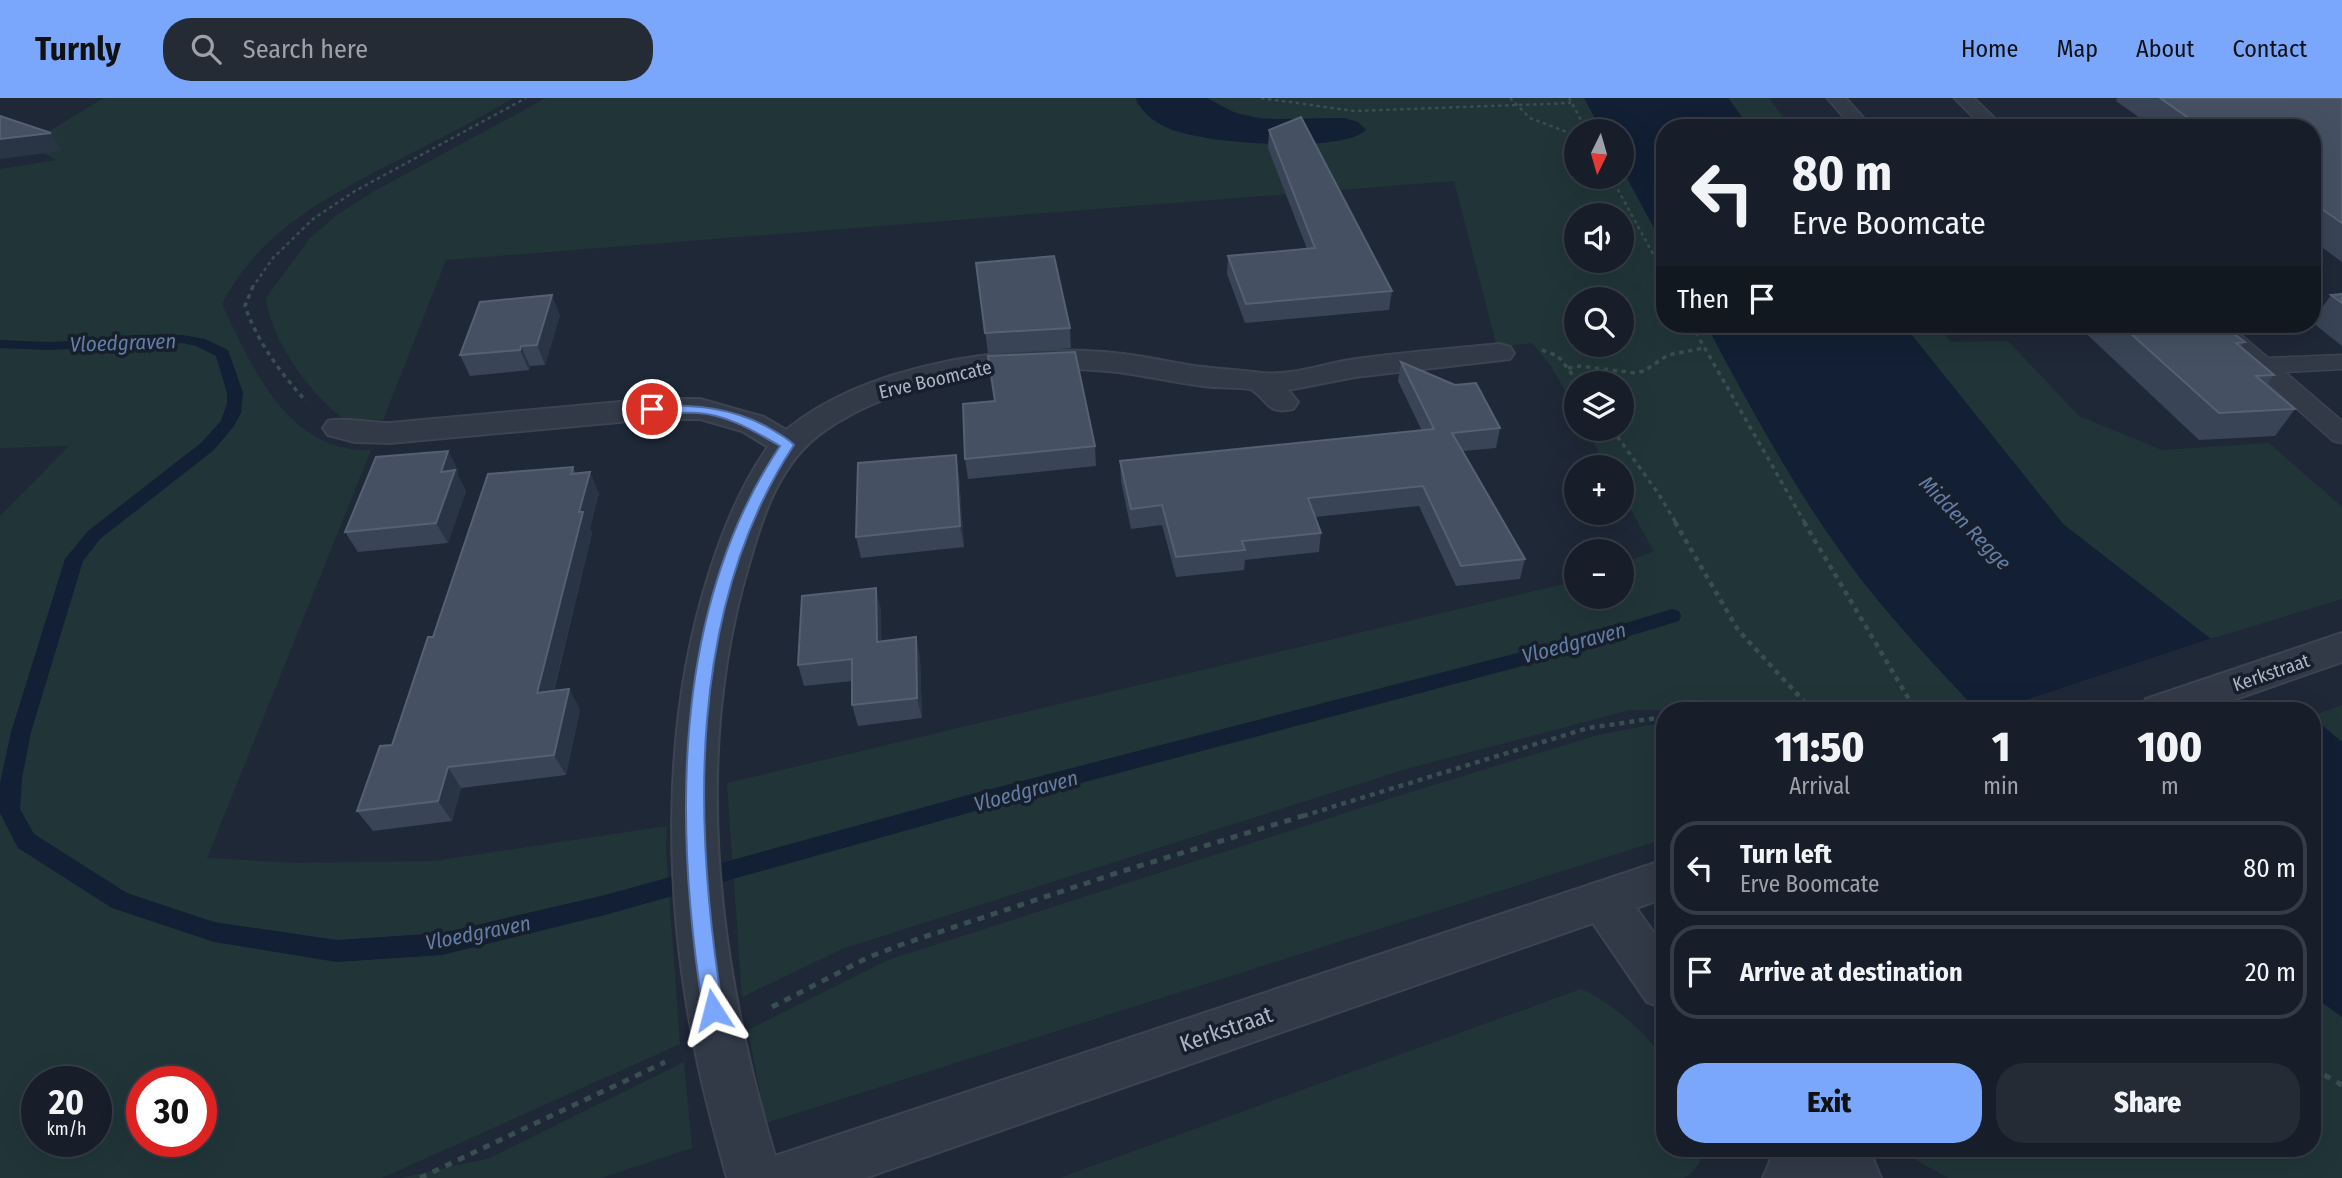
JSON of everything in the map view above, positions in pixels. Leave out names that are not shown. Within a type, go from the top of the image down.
[{"type":"street","name":"Erve Boomcate","points":[[754,1178],[717,1037],[700,928],[696,774],[703,684],[716,604],[751,507],[764,481],[788,445],[817,420],[848,402],[886,388],[992,364],[1046,360],[1111,362],[1272,392],[1299,380],[1355,368],[1499,353]]},
{"type":"street","points":[[339,428],[355,432],[390,433],[652,409],[700,409],[753,424],[788,445]]},
{"type":"street","name":"Kerkstraat","points":[[2183,702],[2342,647]]},
{"type":"street","name":"Kerkstraat","points":[[788,1178],[1656,882]]},
{"type":"street","points":[[1603,900],[1656,975]]},
{"type":"lane","points":[[1836,98],[1856,119]]},
{"type":"lane","points":[[1963,98],[1986,119]]},
{"type":"lane","points":[[2224,333],[2342,435]]},
{"type":"lane","points":[[2262,366],[2342,362]]},
{"type":"lane","points":[[2287,386],[2342,382]]},
{"type":"lane","points":[[2310,407],[2342,405]]},
{"type":"path","points":[[339,428],[325,421],[297,392],[247,313],[245,306],[250,291],[290,238],[322,212],[355,191],[526,98]]},
{"type":"path","points":[[1261,98],[1354,111],[1571,103]]},
{"type":"path","points":[[1510,98],[1530,118],[1564,131]]},
{"type":"path","points":[[1569,98],[1580,119]]},
{"type":"path","points":[[1618,189],[1656,259]]},
{"type":"path","points":[[1696,333],[1786,486],[1850,602],[1911,702]]},
{"type":"path","points":[[1568,368],[1580,366],[1635,373],[1644,371],[1668,355],[1704,348]]},
{"type":"path","points":[[1620,441],[1670,512],[1738,630],[1805,702]]},
{"type":"path","points":[[420,1178],[717,1037],[831,975],[903,944],[1123,871],[1588,728],[1656,718]]},
{"type":"path","points":[[2321,1073],[2342,1085]]},
{"type":"green space","points":[[104,98],[514,98],[345,188],[297,219],[255,256],[237,278],[222,304],[260,379],[295,422],[317,438],[342,447],[371,450],[207,858],[296,863],[434,861],[667,826],[666,851],[680,1044],[382,1178],[0,1178],[0,516],[69,446],[0,448],[0,169],[57,160],[26,145]]},
{"type":"green space","points":[[546,98],[1136,98],[1137,104],[1208,139],[1299,144],[1344,118],[1256,117],[1223,107],[1207,98],[1584,98],[1595,119],[1564,119],[1564,189],[1633,189],[1656,231],[1656,333],[1711,333],[1779,457],[1841,553],[1891,616],[1970,702],[1656,702],[1656,710],[1630,710],[1406,769],[842,949],[742,997],[727,783],[1564,584],[1564,609],[1634,609],[1634,559],[1654,551],[1634,515],[1634,455],[1600,455],[1593,441],[1634,441],[1634,371],[1564,371],[1564,389],[1551,366],[1532,343],[1497,347],[1454,181],[446,260],[383,420],[343,418],[330,408],[305,380],[283,348],[269,314],[266,298],[310,238],[337,215],[371,193]]},
{"type":"green space","points":[[1728,98],[1769,98],[1784,119],[1743,119]]},
{"type":"green space","points":[[1910,333],[1944,333],[1951,342],[2008,341],[2079,416],[2162,450],[2269,443],[2342,507],[2342,599],[2211,639],[2063,524]]},
{"type":"green space","points":[[2342,705],[2342,742],[2321,724],[2321,713]]},
{"type":"green space","points":[[1656,725],[1656,842],[766,1123],[748,1030],[888,960],[1398,796],[1594,736]]},
{"type":"green space","points":[[1581,989],[1603,1001],[1629,1021],[1656,1050],[1656,1157],[1702,1157],[1692,1173],[1684,1178],[1059,1178]]},
{"type":"green space","points":[[2321,1002],[2342,1017],[2342,1178],[1948,1178],[1910,1157],[2321,1157]]},
{"type":"green space","points":[[684,1062],[692,1148],[601,1178],[400,1178],[490,1158]]},
{"type":"water","points":[[1136,98],[1207,98],[1235,113],[1261,119],[1344,118],[1358,122],[1366,130],[1352,137],[1330,142],[1304,144],[1217,139],[1164,126],[1146,114]]},
{"type":"water","points":[[1584,98],[1728,98],[1743,119],[1656,119],[1656,231],[1633,189],[1634,119],[1595,119]]},
{"type":"water","name":"Midden Regge","points":[[1711,333],[1910,333],[2063,524],[2292,702],[1970,702],[1891,616],[1841,553],[1779,457]]},
{"type":"water","points":[[2321,725],[2342,742],[2342,1017],[2321,1002]]},
{"type":"pier","points":[[2215,637],[2296,702],[2019,702]]},
{"type":"building","points":[[2160,98],[2342,98],[2342,223],[2321,208],[2321,119],[2190,119]]},
{"type":"building","points":[[0,116],[51,133],[0,139]]},
{"type":"building","points":[[1301,117],[1392,291],[1246,304],[1228,256],[1315,248],[1269,130]]},
{"type":"building","points":[[1054,256],[1070,328],[985,333],[976,263]]},
{"type":"building","points":[[2342,294],[2342,303],[2331,295]]},
{"type":"building","points":[[552,295],[537,345],[521,346],[520,350],[460,355],[480,302]]},
{"type":"building","points":[[2130,333],[2233,333],[2245,342],[2236,343],[2274,375],[2256,376],[2295,409],[2219,413]]},
{"type":"building","points":[[1075,352],[1095,446],[965,459],[963,404],[995,401],[988,356]]},
{"type":"building","points":[[1401,362],[1455,385],[1476,383],[1500,428],[1452,433],[1525,559],[1461,566],[1423,486],[1308,498],[1321,533],[1242,541],[1245,550],[1176,557],[1162,505],[1131,509],[1120,461],[1434,429]]},
{"type":"building","points":[[448,451],[441,472],[455,470],[436,523],[345,532],[376,457]]},
{"type":"building","points":[[956,455],[960,526],[856,537],[858,463]]},
{"type":"building","points":[[573,467],[571,474],[590,472],[579,512],[583,512],[537,693],[569,689],[554,755],[448,767],[438,801],[357,811],[380,746],[392,745],[428,637],[433,637],[488,474]]},
{"type":"building","points":[[876,588],[877,642],[916,637],[917,698],[852,705],[852,659],[798,665],[802,596]]},
{"type":"waterway","name":"Vloedgraven","points":[[0,344],[49,346],[182,339],[200,342],[223,353],[235,393],[233,413],[228,422],[208,446],[94,535],[74,559],[21,732],[11,778],[9,809],[26,841],[120,901],[214,932],[337,951],[442,944],[605,905],[979,801],[1583,643],[1672,616]]},
{"type":"route","points":[[652,409],[700,409],[730,416],[753,424],[788,445],[764,481],[733,553],[716,604],[703,684],[696,774],[696,822],[700,928],[713,1010]]}]
